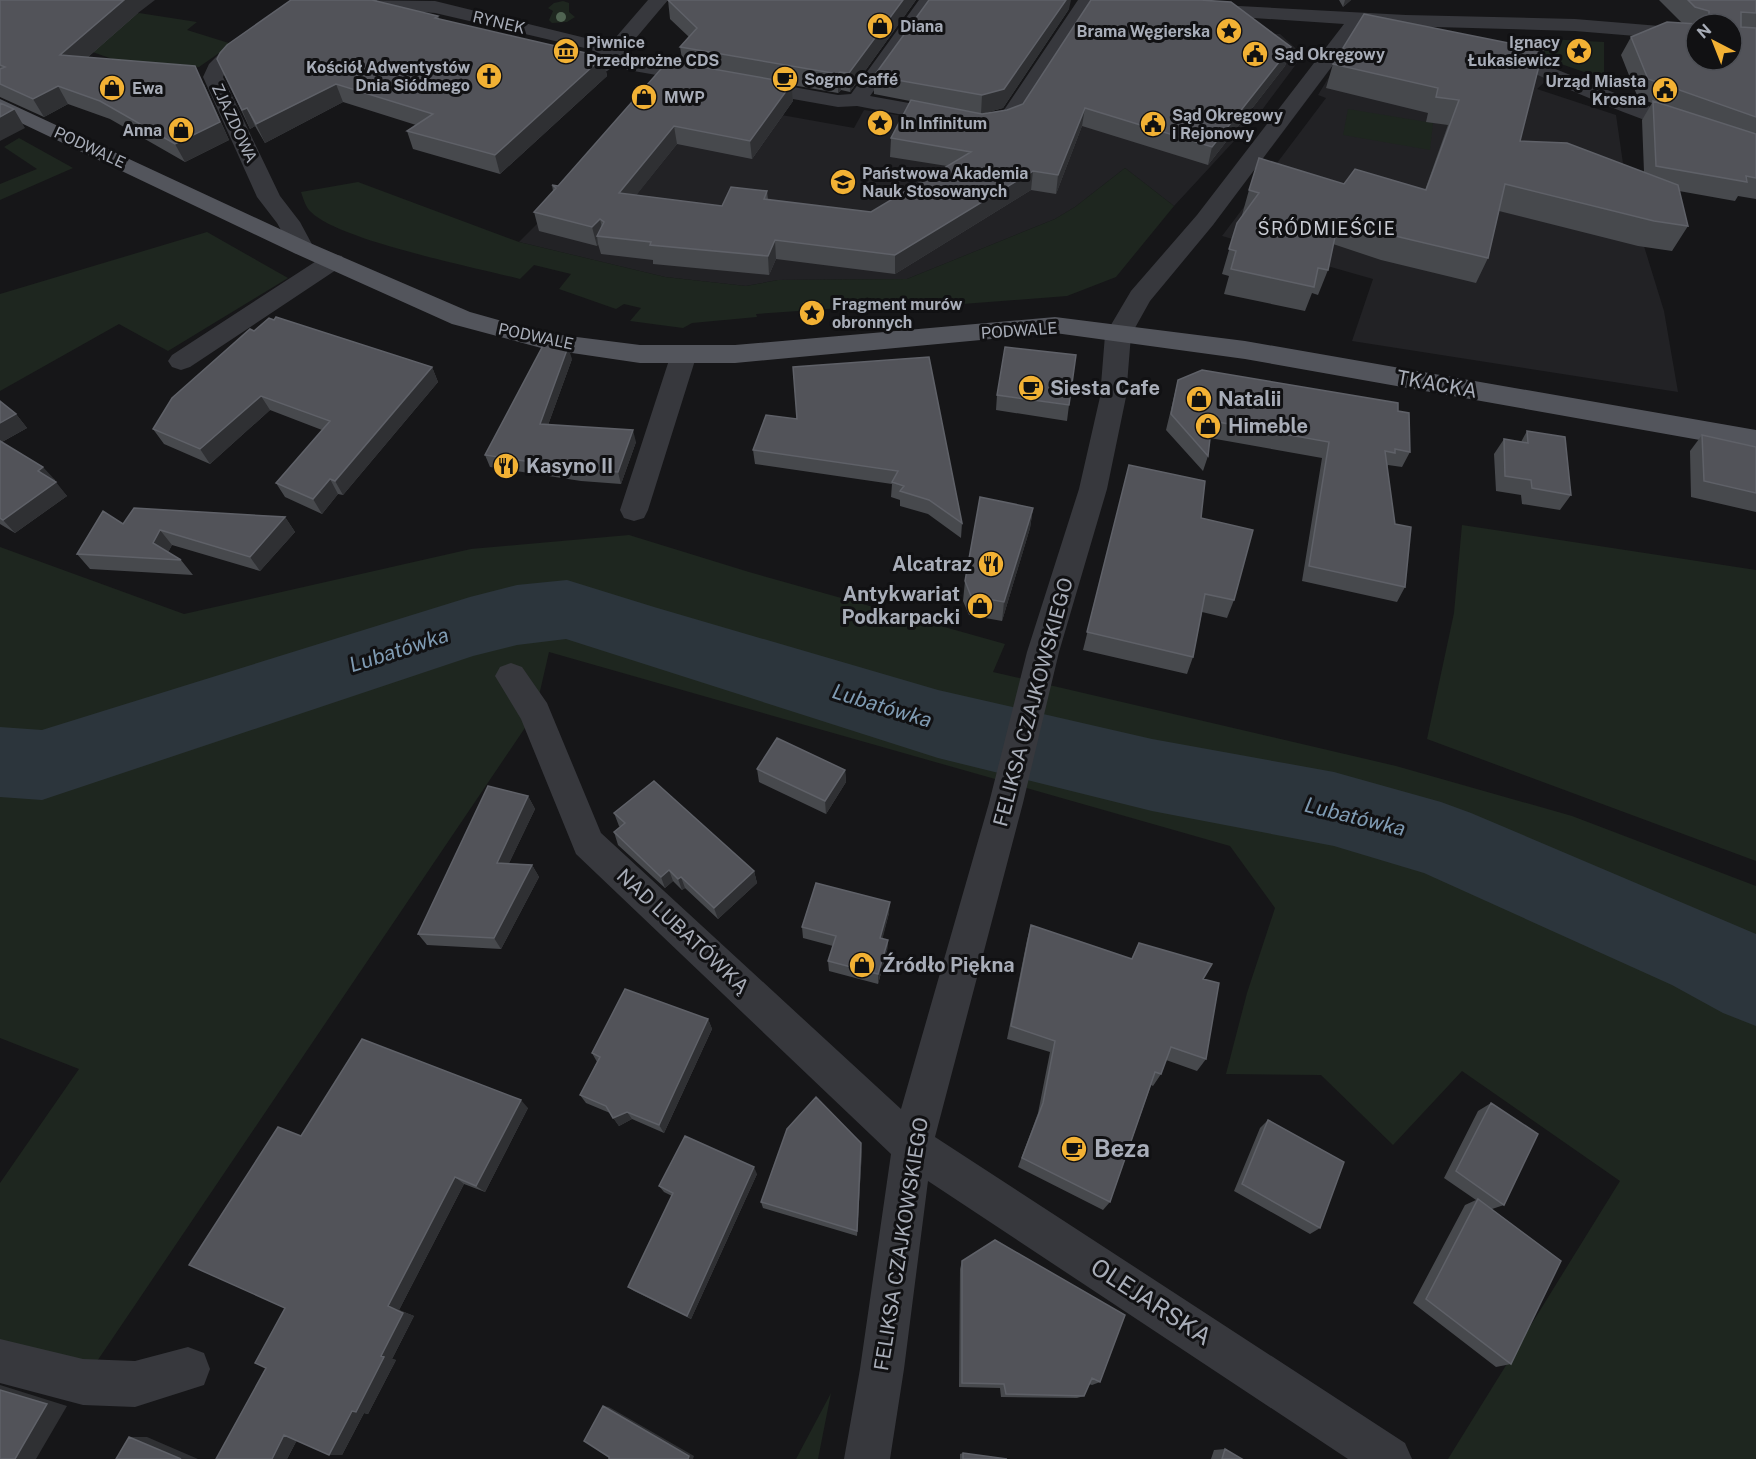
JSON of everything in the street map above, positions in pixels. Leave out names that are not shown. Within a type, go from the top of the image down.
[{"type":"main road","name":"PODWALE","points":[[0,105],[302,248],[461,318],[545,341],[640,354],[684,354],[745,353],[1055,326],[1118,334]]},
{"type":"main road","name":"TKACKA","points":[[1118,334],[1245,350],[1756,440]]},
{"type":"street","name":"ZJAZDOWA","points":[[302,248],[288,222],[269,196],[213,77],[216,68],[227,57],[312,0]]},
{"type":"street","name":"RYNEK","points":[[347,0],[392,3],[423,15],[596,45],[610,60],[838,101],[856,100],[981,123],[998,121],[1012,115],[1074,2]]},
{"type":"street","points":[[610,60],[658,0]]},
{"type":"street","points":[[856,100],[928,0]]},
{"type":"street","points":[[1466,0],[1471,20],[1481,36],[1511,55],[1634,109],[1756,148]]},
{"type":"street","points":[[1074,2],[1107,5]]},
{"type":"street","points":[[1493,3],[1544,23]]},
{"type":"street","points":[[1176,9],[1358,18],[1544,23],[1684,34]]},
{"type":"street","name":"FELIKSA CZAJKOWSKIEGO","points":[[867,1459],[882,1369],[912,1146],[1006,802],[1037,677],[1093,489],[1113,397],[1118,334],[1140,297],[1205,220],[1358,18]]},
{"type":"street","points":[[1511,55],[1504,44],[1512,33],[1543,26],[1575,25]]},
{"type":"street","points":[[181,361],[333,261]]},
{"type":"street","points":[[634,510],[684,354]]},
{"type":"street","name":"NAD LUBATÓWKĄ","points":[[511,676],[535,713],[588,843],[912,1146]]},
{"type":"street","name":"OLEJARSKA","points":[[912,1146],[1389,1459]]},
{"type":"street","points":[[0,1361],[83,1382],[135,1384],[188,1370]]},
{"type":"shaded area","points":[[563,1],[569,3],[569,12],[575,17],[567,22],[552,23],[549,20],[553,11],[548,8],[554,3]]},
{"type":"shaded area","points":[[139,13],[197,22],[187,30],[232,44],[199,67],[124,63],[81,48]]},
{"type":"shaded area","name":"Państwowa Akademia Nauk Stosowanych","points":[[1253,34],[1280,34],[1303,55],[1259,114],[1174,206],[1125,168],[1075,207],[1055,219],[907,279],[778,280],[746,286],[665,277],[519,242],[597,164],[658,93],[854,128],[864,110],[1009,132]]},
{"type":"shaded area","points":[[1548,39],[1604,42],[1604,79],[1541,57]]},
{"type":"shaded area","points":[[1346,49],[1526,68],[1548,79],[1537,89],[1616,115],[1627,191],[1664,311],[1678,392],[1352,341],[1373,279],[1222,236],[1326,98],[1318,95]]},
{"type":"shaded area","points":[[1348,109],[1433,123],[1430,150],[1343,135]]},
{"type":"shaded area","points":[[19,138],[73,168],[0,200],[0,184],[37,169],[4,147]]},
{"type":"shaded area","points":[[1125,168],[1174,206],[1116,277],[1067,296],[858,312],[856,307],[756,314],[757,317],[692,323],[683,328],[630,321],[641,308],[624,304],[616,309],[559,289],[571,274],[534,265],[520,279],[410,252],[349,233],[311,212],[301,192],[358,182],[519,242],[665,277],[746,286],[778,280],[907,279],[1055,219],[1075,207]]},
{"type":"shaded area","points":[[207,232],[288,278],[168,351],[119,324],[0,391],[0,294]]},
{"type":"shaded area","points":[[1462,525],[1756,570],[1756,861],[1427,739],[1454,613]]},
{"type":"shaded area","points":[[629,535],[749,572],[1005,644],[993,672],[1396,766],[1572,816],[1756,886],[1756,1459],[1448,1459],[1620,1181],[1462,1071],[1393,1145],[1321,1075],[1226,1074],[1247,993],[1275,908],[1230,846],[549,652],[535,713],[83,1382],[0,1354],[0,1183],[79,1069],[0,1038],[0,547],[184,614],[471,549]]},
{"type":"shaded area","points":[[831,1393],[818,1459],[796,1459]]},
{"type":"building","points":[[0,0],[124,0],[60,55],[195,66],[220,122],[175,144],[100,101],[58,86],[33,99],[0,84],[0,69],[5,67],[0,65]]},
{"type":"building","points":[[291,0],[372,0],[438,16],[435,18],[603,57],[495,155],[407,131],[433,114],[336,84],[256,124],[247,108],[242,110],[217,59],[227,45]]},
{"type":"building","points":[[668,0],[903,0],[849,73],[840,72],[838,74],[680,47],[697,28]]},
{"type":"building","points":[[929,0],[1066,0],[1004,89],[982,95],[874,76]]},
{"type":"building","points":[[1091,0],[1231,2],[1291,47],[1212,147],[1085,108],[1058,175],[1033,171],[895,255],[775,240],[768,256],[650,245],[651,242],[597,236],[604,222],[600,219],[592,227],[534,212],[556,188],[552,185],[558,186],[668,61],[792,83],[750,141],[674,126],[619,193],[722,206],[731,187],[767,191],[764,199],[871,212],[971,152],[891,138],[911,100],[982,114],[1007,110],[1023,104]]},
{"type":"building","points":[[1688,0],[1756,0],[1756,13],[1709,12],[1695,7]]},
{"type":"building","points":[[1364,14],[1543,50],[1520,141],[1567,143],[1678,185],[1688,226],[1654,221],[1505,184],[1488,258],[1391,235],[1339,218],[1328,270],[1318,268],[1314,287],[1231,269],[1236,251],[1229,249],[1237,223],[1259,193],[1249,190],[1259,158],[1344,184],[1355,169],[1426,190],[1459,100],[1436,97],[1438,88],[1333,64]]},
{"type":"building","points":[[1667,22],[1684,23],[1684,72],[1744,72],[1744,27],[1756,28],[1756,117],[1648,79],[1631,37]]},
{"type":"building","points":[[1653,101],[1756,134],[1756,178],[1746,176],[1747,182],[1656,166]]},
{"type":"building","points":[[0,103],[14,109],[0,117]]},
{"type":"building","points":[[276,317],[432,367],[335,481],[330,479],[313,499],[276,483],[330,421],[261,396],[200,449],[153,429],[172,398],[250,329],[254,331],[269,318],[274,320]]},
{"type":"building","points":[[546,340],[568,347],[540,424],[633,430],[618,472],[578,469],[485,455]]},
{"type":"building","points":[[1005,347],[1076,355],[1069,405],[997,395]]},
{"type":"building","points":[[929,357],[962,523],[929,500],[900,491],[904,486],[892,482],[898,471],[753,450],[766,415],[797,419],[793,367]]},
{"type":"building","points":[[1202,370],[1398,403],[1398,411],[1409,413],[1410,452],[1395,449],[1395,453],[1385,451],[1395,524],[1411,527],[1405,587],[1309,566],[1329,442],[1212,421],[1208,456],[1171,414],[1178,380]]},
{"type":"building","points":[[0,401],[16,414],[0,423]]},
{"type":"building","points":[[1527,431],[1565,437],[1571,495],[1532,488],[1531,480],[1505,476],[1504,439],[1528,443]]},
{"type":"building","points":[[1702,435],[1756,447],[1756,493],[1704,481]]},
{"type":"building","points":[[0,441],[43,467],[38,471],[56,482],[3,520],[0,518]]},
{"type":"building","points":[[1129,465],[1205,481],[1201,518],[1253,530],[1234,600],[1205,594],[1193,657],[1087,632]]},
{"type":"building","name":"Alcatraz","points":[[980,497],[1033,508],[1004,602],[971,596],[965,581]]},
{"type":"building","points":[[134,508],[285,517],[250,557],[160,530],[153,543],[181,560],[77,554],[103,511],[123,524]]},
{"type":"building","points":[[777,738],[845,770],[825,801],[757,769]]},
{"type":"building","points":[[654,781],[754,871],[714,908],[681,877],[678,879],[669,870],[661,877],[614,832],[625,823],[614,813]]},
{"type":"building","points":[[488,786],[528,796],[497,863],[532,865],[494,938],[418,934]]},
{"type":"building","points":[[816,883],[890,902],[880,938],[888,940],[878,974],[828,961],[836,936],[802,927]]},
{"type":"building","points":[[1031,925],[1132,959],[1139,943],[1212,964],[1203,979],[1219,983],[1206,1059],[1171,1047],[1161,1074],[1155,1072],[1110,1202],[1022,1158],[1043,1103],[1055,1041],[1011,1026]]},
{"type":"building","points":[[625,989],[708,1019],[659,1125],[627,1112],[613,1118],[606,1106],[580,1095],[600,1057],[592,1053]]},
{"type":"building","points":[[362,1039],[521,1100],[476,1186],[455,1177],[388,1306],[403,1313],[381,1356],[384,1357],[356,1412],[352,1411],[329,1455],[284,1435],[272,1459],[216,1459],[266,1368],[255,1363],[285,1308],[189,1265],[278,1127],[301,1136]]},
{"type":"building","points":[[816,1097],[861,1143],[857,1231],[761,1202],[787,1129]]},
{"type":"building","points":[[1491,1103],[1538,1134],[1504,1205],[1456,1171]]},
{"type":"building","points":[[1268,1120],[1344,1162],[1320,1228],[1242,1184]]},
{"type":"building","points":[[685,1136],[754,1167],[687,1316],[628,1287],[673,1193],[659,1186]]},
{"type":"building","points":[[1478,1199],[1561,1261],[1511,1364],[1426,1299]]},
{"type":"building","points":[[995,1240],[1125,1315],[1100,1382],[1092,1378],[1084,1396],[1006,1394],[1004,1384],[962,1383],[962,1261]]},
{"type":"building","points":[[0,1390],[47,1404],[15,1459],[0,1459]]},
{"type":"building","points":[[603,1406],[689,1456],[688,1459],[609,1459],[584,1441]]},
{"type":"building","points":[[129,1437],[181,1459],[116,1459]]},
{"type":"building","points":[[1225,1449],[1242,1459],[1222,1459]]},
{"type":"building","points":[[963,1453],[1007,1459],[963,1459]]},
{"type":"waterway","name":"Lubatówka","points":[[0,762],[42,765],[470,627],[517,615],[567,609],[654,638],[938,724],[1152,775],[1334,809],[1441,840],[1704,954],[1756,982]]},
{"type":"place","name":"Diana","points":[[880,26]]},
{"type":"place","name":"Brama Węgierska","points":[[1229,31]]},
{"type":"place","name":"Piwnice Przedprożne CDS","points":[[566,51]]},
{"type":"place","name":"Ignacy Łukasiewicz","points":[[1579,51]]},
{"type":"place","name":"Sąd Okręgowy","points":[[1255,54]]},
{"type":"place","name":"Kościół Adwentystów Dnia Siódmego","points":[[489,76]]},
{"type":"place","name":"Sogno Caffé","points":[[785,79]]},
{"type":"place","name":"Ewa","points":[[112,88]]},
{"type":"place","name":"Urząd Miasta Krosna","points":[[1665,90]]},
{"type":"place","name":"MWP","points":[[644,97]]},
{"type":"place","name":"In Infinitum","points":[[880,123]]},
{"type":"place","name":"Sąd Okregowy i Rejonowy","points":[[1153,124]]},
{"type":"place","name":"Anna","points":[[181,130]]},
{"type":"place","name":"Państwowa Akademia Nauk Stosowanych","points":[[843,182]]},
{"type":"place","name":"Fragment murów obronnych","points":[[812,313]]},
{"type":"place","name":"Siesta Cafe","points":[[1031,388]]},
{"type":"place","name":"Natalii","points":[[1199,399]]},
{"type":"place","name":"Himeble","points":[[1208,426]]},
{"type":"place","name":"Kasyno II","points":[[506,466]]},
{"type":"place","name":"Alcatraz","points":[[991,564]]},
{"type":"place","name":"Antykwariat Podkarpacki","points":[[980,606]]},
{"type":"place","name":"Źródło Piękna","points":[[862,965]]},
{"type":"place","name":"Beza","points":[[1074,1149]]},
{"type":"district","name":"ŚRÓDMIEŚCIE","points":[[1327,229]]}]
